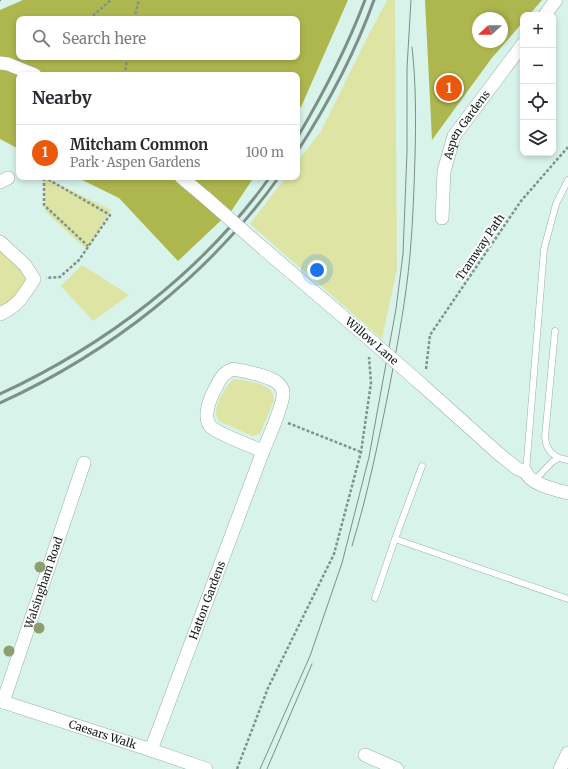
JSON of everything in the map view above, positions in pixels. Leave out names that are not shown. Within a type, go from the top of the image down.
[{"type":"street","points":[[547,12],[556,0]]},
{"type":"street","name":"Aspen Gardens","points":[[442,218],[444,171],[454,136],[520,48]]},
{"type":"street","points":[[0,63],[8,64],[28,72]]},
{"type":"street","name":"Willow Lane","points":[[185,180],[374,343],[499,454],[518,469],[549,488],[568,493]]},
{"type":"street","points":[[0,242],[25,264],[34,278],[22,299],[7,311],[0,314]]},
{"type":"street","name":"Hatton Gardens","points":[[151,750],[284,395],[282,388],[276,381],[233,369],[223,374],[209,400],[207,420],[211,427],[263,451]]},
{"type":"street","name":"Walsingham Road","points":[[2,701],[84,463]]},
{"type":"street","name":"Caesars Walk","points":[[2,701],[206,769]]},
{"type":"street","points":[[560,769],[568,753]]},
{"type":"street","points":[[365,755],[397,769]]},
{"type":"lane","points":[[530,476],[544,249],[556,204],[568,180]]},
{"type":"lane","points":[[555,331],[544,438],[545,444],[549,451],[559,458],[568,460]]},
{"type":"lane","points":[[530,476],[559,458]]},
{"type":"lane","points":[[376,598],[395,539],[422,466]]},
{"type":"lane","points":[[395,539],[568,599]]},
{"type":"path","points":[[92,16],[111,0]]},
{"type":"path","points":[[135,16],[139,0]]},
{"type":"path","points":[[126,72],[128,60]]},
{"type":"path","name":"Tramway Path","points":[[425,367],[430,335],[521,201],[568,147]]},
{"type":"path","points":[[44,180],[44,205],[88,246]]},
{"type":"path","points":[[34,278],[60,277],[79,260],[110,215],[49,180]]},
{"type":"path","points":[[237,769],[268,688],[334,554],[360,452],[371,383],[369,360]]},
{"type":"path","points":[[276,419],[360,452]]},
{"type":"green space","points":[[23,0],[348,0],[300,108],[300,72],[16,72],[16,147],[0,139],[0,10]]},
{"type":"green space","points":[[387,0],[395,0],[397,269],[382,339],[250,224],[284,180],[300,180],[300,158],[321,131]]},
{"type":"green space","points":[[425,0],[542,0],[532,12],[520,12],[520,25],[508,39],[508,12],[472,12],[472,48],[501,48],[432,140]]},
{"type":"green space","points":[[44,180],[50,180],[111,210],[87,250],[45,211]]},
{"type":"green space","points":[[82,180],[252,180],[232,210],[178,261],[119,198]]},
{"type":"green space","points":[[0,245],[24,266],[26,288],[0,318]]},
{"type":"green space","points":[[82,265],[129,295],[93,321],[61,286]]},
{"type":"green space","points":[[234,379],[265,386],[273,394],[274,400],[260,434],[252,436],[219,421],[216,414],[217,405],[225,389]]},
{"type":"tram line","points":[[260,769],[310,656],[342,563],[369,457],[396,309],[403,254],[407,152],[407,68],[411,0]]},
{"type":"tram line","points":[[352,546],[382,425],[399,336],[408,271],[413,218],[416,115],[412,47]]},
{"type":"tram line","points":[[267,769],[312,664]]},
{"type":"railway","points":[[300,133],[334,70],[365,0]]},
{"type":"railway","points":[[300,147],[340,78],[367,20],[374,0]]},
{"type":"railway","points":[[0,394],[39,375],[77,353],[114,329],[149,303],[183,274],[214,244],[243,212],[268,180]]},
{"type":"railway","points":[[0,403],[41,383],[80,360],[118,335],[154,308],[189,279],[221,247],[251,213],[277,180]]},
{"type":"place","name":"Mitcham Common","points":[[449,88]]}]
